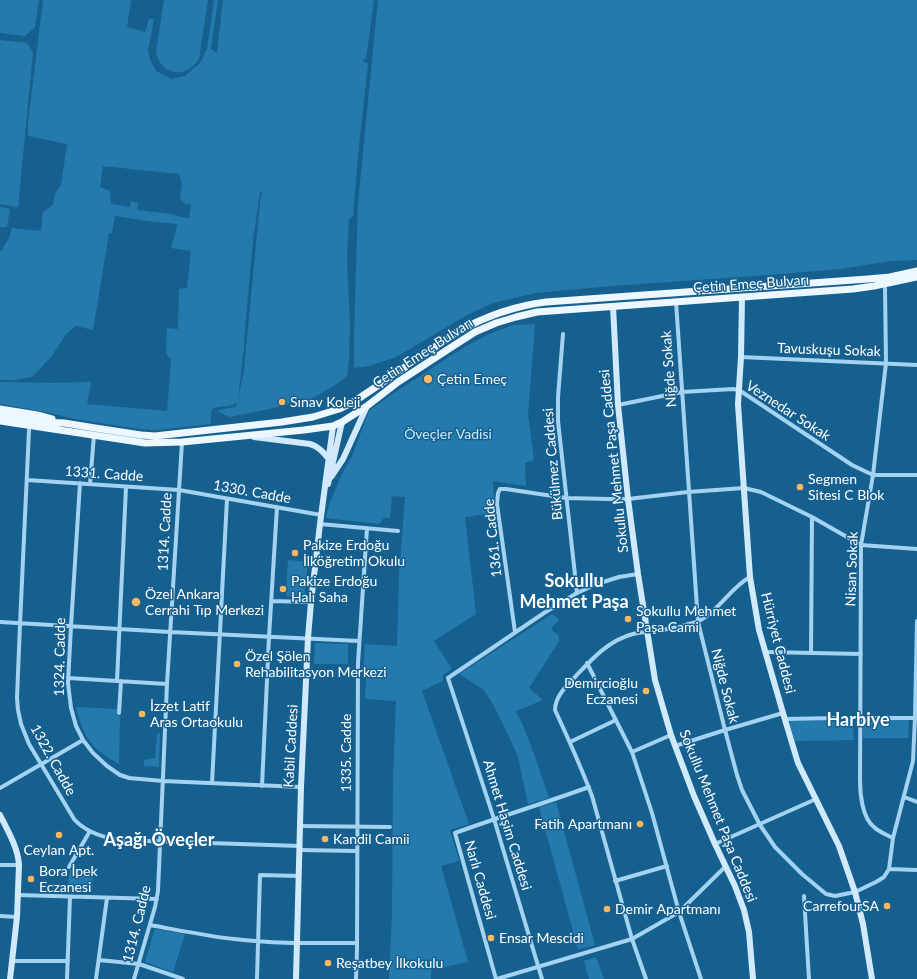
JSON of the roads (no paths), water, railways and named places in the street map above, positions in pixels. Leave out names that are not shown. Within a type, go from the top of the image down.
[{"type":"main road","name":"Çetin Emeç Bulvarı","points":[[868,279],[917,266]]},
{"type":"main road","name":"Çetin Emeç Bulvarı","points":[[0,421],[162,436],[313,417],[329,413],[355,401],[457,332],[474,323],[508,309],[529,304],[890,277],[917,271]]},
{"type":"main road","name":"Çetin Emeç Bulvarı","points":[[0,409],[37,415],[64,426],[94,435],[145,443],[182,442],[332,426],[342,422],[367,406],[398,382],[475,332],[496,323],[516,317],[537,312],[853,289],[917,277]]},
{"type":"main road","name":"Çetin Emeç Bulvarı","points":[[874,286],[885,288],[917,282]]},
{"type":"main road","name":"Hürriyet Caddesi","points":[[742,297],[741,357],[738,404],[750,577],[759,630],[798,763],[839,846],[855,892],[863,924],[872,979]]},
{"type":"main road","points":[[613,298],[613,306]]},
{"type":"main road","name":"Sokullu Mehmet Paşa Caddesi","points":[[613,306],[618,405],[628,499],[655,680],[675,746],[694,796],[735,886],[744,910],[749,932],[753,979]]},
{"type":"main road","points":[[329,480],[343,460],[367,406]]},
{"type":"main road","points":[[339,409],[342,422]]},
{"type":"main road","points":[[329,413],[332,426]]},
{"type":"main road","name":"Çetin Emeç Bulvarı","points":[[0,415],[64,426]]},
{"type":"main road","name":"Kabil Caddesi","points":[[321,515],[342,422]]},
{"type":"main road","name":"Çetin Emeç Bulvarı","points":[[0,426],[30,430],[64,426]]},
{"type":"main road","name":"Kabil Caddesi","points":[[296,979],[301,787],[308,638],[332,426]]},
{"type":"main road","points":[[242,436],[314,445],[322,450],[328,458]]},
{"type":"main road","points":[[0,815],[14,846],[19,865],[17,917],[10,979]]},
{"type":"street","name":"Nisan Sokak","points":[[885,288],[886,363],[873,475],[861,545],[860,795],[863,809],[872,826],[893,838]]},
{"type":"street","name":"Niğde Sokak","points":[[676,302],[698,622],[725,730],[742,790],[760,825],[775,847],[802,874],[826,894],[835,896],[855,892],[884,877],[889,869]]},
{"type":"street","name":"Bükülmez Caddesi","points":[[563,334],[558,389],[558,413],[577,593]]},
{"type":"street","name":"Tavuskuşu Sokak","points":[[741,357],[917,365]]},
{"type":"street","name":"Veznedar Sokak","points":[[618,405],[682,392],[739,390],[852,465],[873,475],[917,475]]},
{"type":"street","name":"1322. Cadde","points":[[30,430],[20,624],[17,698],[18,710],[26,738],[40,764],[74,819],[90,831],[118,840],[356,851]]},
{"type":"street","points":[[90,484],[94,435]]},
{"type":"street","name":"1314. Cadde","points":[[134,979],[157,899],[167,684],[182,442]]},
{"type":"street","name":"1331. Cadde","points":[[27,480],[179,490]]},
{"type":"street","name":"1324. Cadde","points":[[80,483],[68,678],[71,708],[76,726],[83,740],[93,753],[107,766],[120,775],[133,778],[163,781],[301,787]]},
{"type":"street","points":[[120,714],[119,629],[126,486]]},
{"type":"street","points":[[566,498],[628,499],[688,492],[744,488],[761,492],[812,517],[861,545],[917,549]]},
{"type":"street","name":"1361. Cadde","points":[[515,632],[497,504],[498,493],[500,489],[506,489],[566,498]]},
{"type":"street","name":"1330. Cadde","points":[[179,490],[321,515]]},
{"type":"street","points":[[212,783],[226,499]]},
{"type":"street","points":[[262,786],[277,507]]},
{"type":"street","points":[[811,653],[812,517]]},
{"type":"street","points":[[320,524],[398,531]]},
{"type":"street","name":"1335. Cadde","points":[[356,979],[358,673],[367,528]]},
{"type":"street","points":[[515,632],[577,593],[597,584],[619,577],[638,574]]},
{"type":"street","points":[[646,979],[632,939],[589,787],[555,710],[555,706],[559,696],[569,682],[610,644],[634,634],[674,628],[698,622],[712,613],[743,581],[750,577]]},
{"type":"street","points":[[271,600],[311,602]]},
{"type":"street","points":[[917,621],[916,718],[913,762],[893,838],[889,869],[917,870]]},
{"type":"street","points":[[0,622],[359,641]]},
{"type":"street","name":"Ahmet Haşim Caddesi","points":[[515,632],[448,678],[494,819],[542,979]]},
{"type":"street","points":[[765,652],[861,654]]},
{"type":"street","points":[[587,664],[632,752],[652,813],[679,912],[701,979]]},
{"type":"street","points":[[68,678],[167,684]]},
{"type":"street","points":[[675,746],[725,730],[784,716],[836,718]]},
{"type":"street","points":[[860,718],[916,718]]},
{"type":"street","points":[[570,742],[616,720]]},
{"type":"street","points":[[632,752],[671,734]]},
{"type":"street","points":[[0,788],[83,740]]},
{"type":"street","points":[[494,819],[589,787]]},
{"type":"street","points":[[904,797],[917,802]]},
{"type":"street","points":[[715,844],[816,799]]},
{"type":"street","name":"Narlı Caddesi","points":[[494,819],[455,833],[497,979]]},
{"type":"street","points":[[300,826],[390,827]]},
{"type":"street","points":[[69,867],[90,831]]},
{"type":"street","points":[[0,865],[19,865]]},
{"type":"street","points":[[616,881],[667,866]]},
{"type":"street","points":[[497,979],[632,939],[679,912],[726,866]]},
{"type":"street","points":[[257,979],[260,875],[299,876]]},
{"type":"street","points":[[18,895],[157,899]]},
{"type":"street","points":[[804,896],[809,979]]},
{"type":"street","points":[[67,979],[70,897]]},
{"type":"street","points":[[96,979],[107,898]]},
{"type":"street","points":[[0,916],[17,917]]},
{"type":"street","points":[[150,925],[218,937],[258,941],[356,943]]},
{"type":"street","points":[[98,960],[139,964],[169,977],[183,979]]},
{"type":"street","points":[[13,961],[68,961]]},
{"type":"place","name":"Çetin Emeç","points":[[428,379]]},
{"type":"place","name":"Sınav Koleji","points":[[282,402]]},
{"type":"place","name":"Segmen Sitesi C Blok","points":[[800,487]]},
{"type":"place","name":"Pakize Erdoğu İlköğretim Okulu","points":[[295,553]]},
{"type":"place","name":"Pakize Erdoğu Halı Saha","points":[[283,589]]},
{"type":"place","name":"Özel Ankara Cerrahi Tıp Merkezi","points":[[136,602]]},
{"type":"place","name":"Sokullu Mehmet Paşa Cami","points":[[628,619]]},
{"type":"place","name":"Özel Şölen Rehabilitasyon Merkezi","points":[[237,664]]},
{"type":"place","name":"Demircioğlu Eczanesi","points":[[646,691]]},
{"type":"place","name":"İzzet Latif Aras Ortaokulu","points":[[142,714]]},
{"type":"place","name":"Fatih Apartmanı","points":[[640,824]]},
{"type":"place","name":"Ceylan Apt.","points":[[59,835]]},
{"type":"place","name":"Kandil Camii","points":[[325,839]]},
{"type":"place","name":"Bora İpek Eczanesi","points":[[31,879]]},
{"type":"place","name":"CarrefourSA","points":[[887,906]]},
{"type":"place","name":"Demir Apartmanı","points":[[607,909]]},
{"type":"place","name":"Ensar Mescidi","points":[[491,938]]},
{"type":"place","name":"Reşatbey İlkokulu","points":[[328,963]]},
{"type":"district","name":"Sokullu Mehmet Paşa","points":[[574,591]]},
{"type":"district","name":"Harbiye","points":[[858,720]]},
{"type":"district","name":"Aşağı Öveçler","points":[[159,840]]},
{"type":"park label","name":"Öveçler Vadisi","points":[[448,434]]}]
